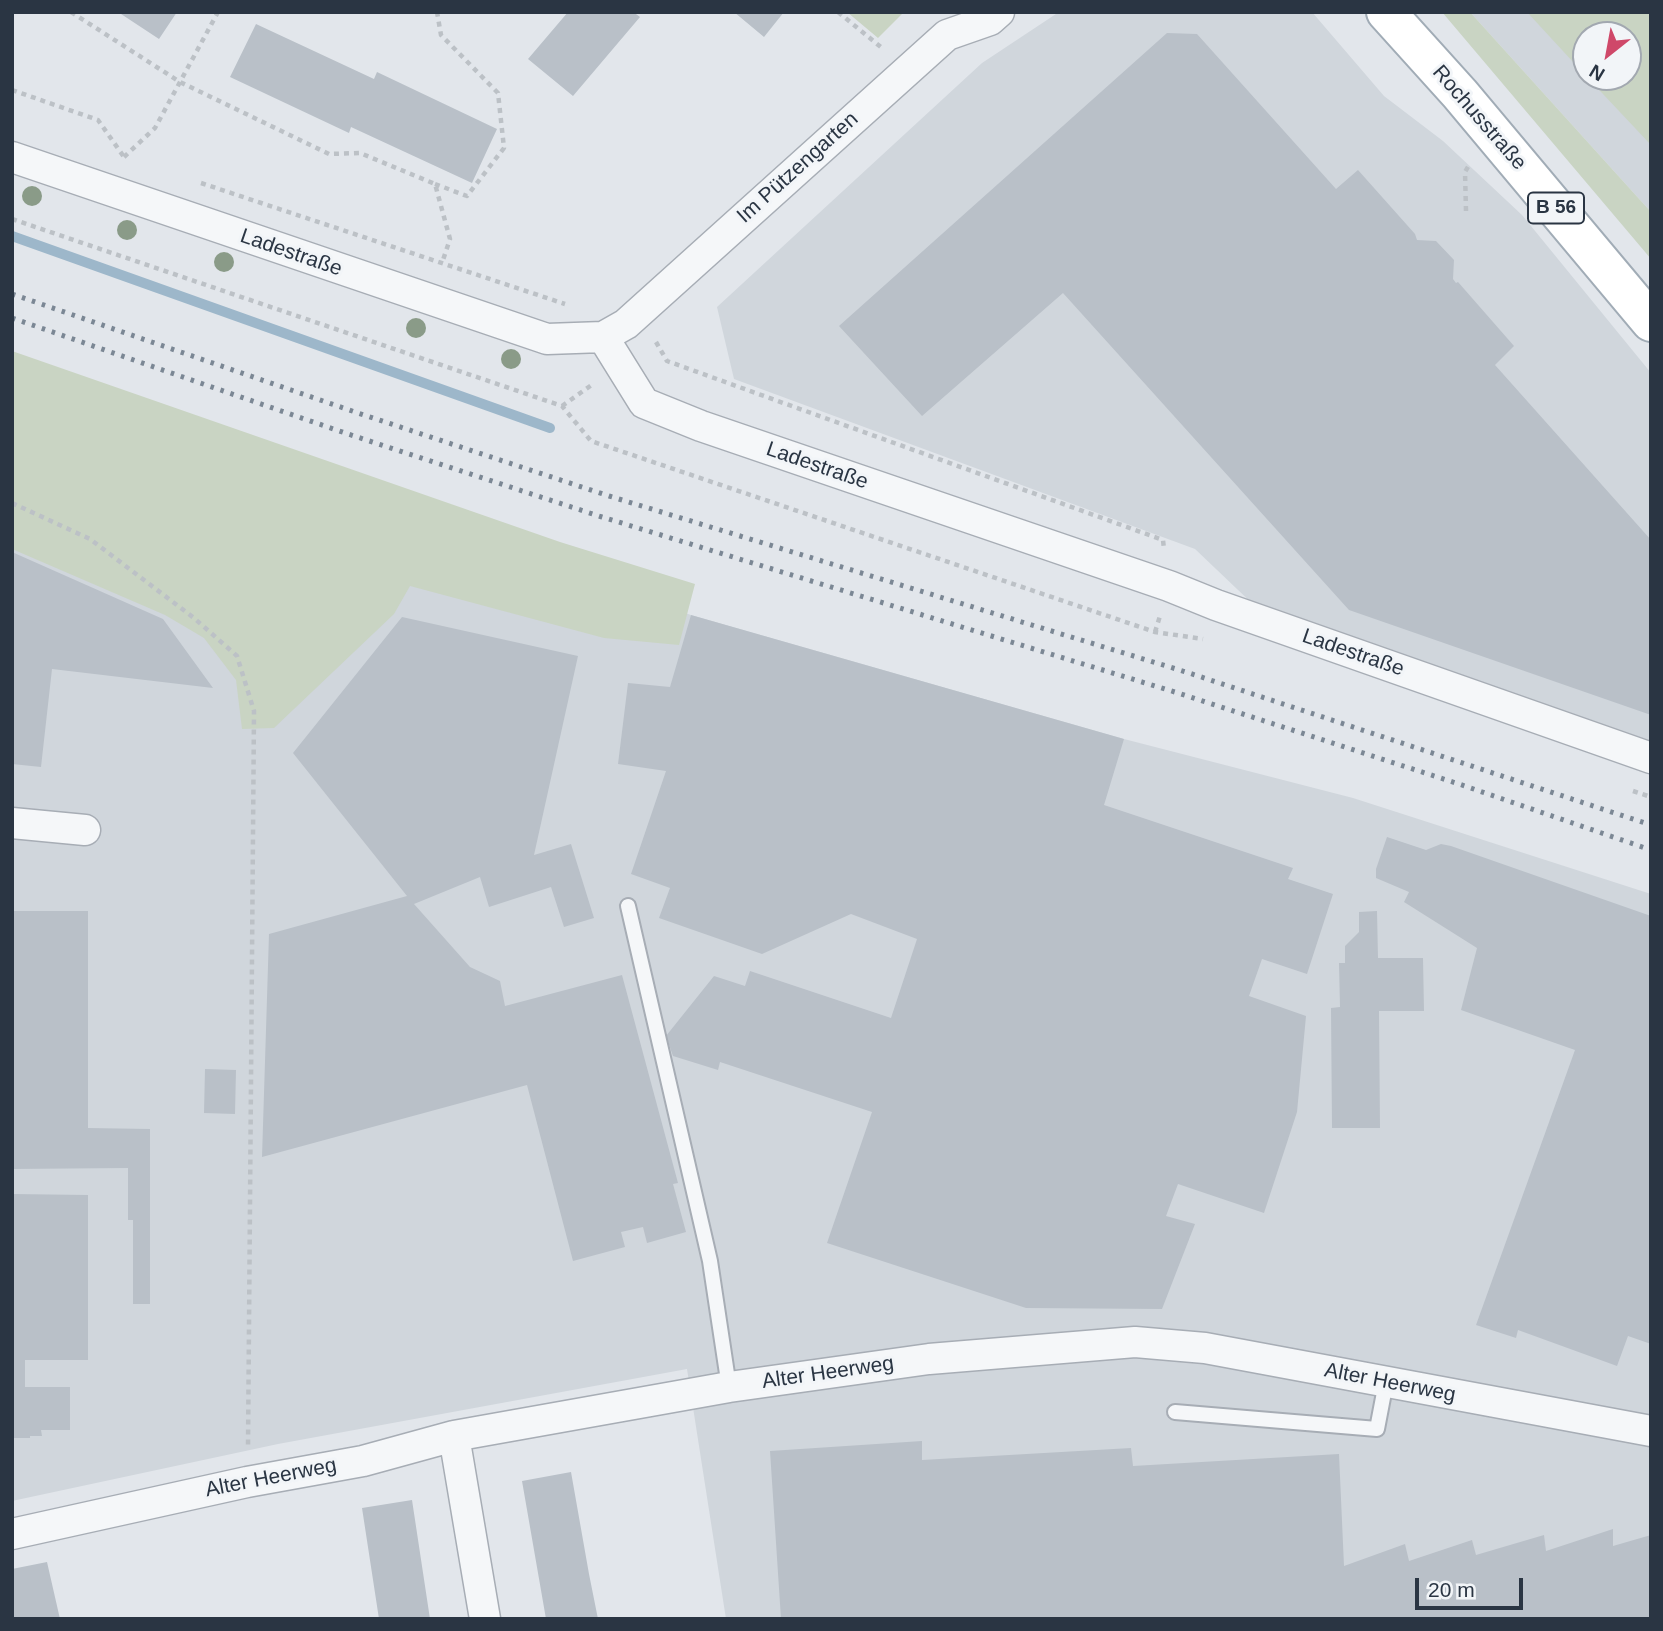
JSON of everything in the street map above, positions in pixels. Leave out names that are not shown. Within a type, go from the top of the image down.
[{"type":"main road","name":"Rochusstraße","points":[[1386,12],[1460,94],[1651,322]]},
{"type":"street","name":"Im Pützengarten","points":[[615,331],[947,35],[990,20],[999,12]]},
{"type":"street","name":"Ladestraße","points":[[12,157],[547,339],[615,331],[644,403],[701,426],[1169,586],[1230,610],[1651,758]]},
{"type":"street","points":[[12,822],[85,830]]},
{"type":"street","name":"Alter Heerweg","points":[[12,1534],[247,1482],[363,1461],[454,1436],[729,1387],[929,1359],[1135,1342],[1205,1348],[1651,1431]]},
{"type":"street","points":[[454,1436],[485,1619]]},
{"type":"lane","points":[[628,906],[710,1261],[729,1387]]},
{"type":"lane","points":[[1175,1412],[1377,1429],[1386,1382]]},
{"type":"path","points":[[71,12],[180,82],[329,154],[360,153],[467,196],[504,148],[498,93],[441,35],[437,12]]},
{"type":"path","points":[[124,157],[155,128],[218,12]]},
{"type":"path","points":[[838,12],[908,68]]},
{"type":"path","points":[[12,90],[98,120],[124,157],[137,161]]},
{"type":"path","points":[[1465,172],[1466,211]]},
{"type":"path","points":[[190,179],[573,307]]},
{"type":"path","points":[[435,184],[450,239],[442,263]]},
{"type":"path","points":[[12,219],[562,406],[591,441],[1156,632],[1213,642]]},
{"type":"path","points":[[615,331],[655,341],[667,362],[1163,540],[1169,586],[1156,632]]},
{"type":"path","points":[[12,503],[89,539],[194,618],[237,656],[254,711],[247,1482]]},
{"type":"path","points":[[1625,788],[1651,797]]},
{"type":"shaded area","points":[[1059,12],[1312,12],[1384,96],[1443,141],[1522,215],[1651,373],[1651,741],[1258,609],[1195,549],[734,379],[717,307],[982,63]]},
{"type":"shaded area","points":[[1470,12],[1651,12],[1651,212]]},
{"type":"shaded area","points":[[12,381],[691,615],[1124,739],[1353,798],[1651,894],[1651,1619],[726,1619],[687,1369],[278,1444],[12,1501]]},
{"type":"green space","points":[[847,12],[904,12],[878,38]]},
{"type":"green space","points":[[1442,12],[1470,12],[1651,212],[1651,259]]},
{"type":"green space","points":[[1527,12],[1651,12],[1651,145],[1600,91],[1642,91],[1642,21],[1572,21],[1572,61]]},
{"type":"green space","points":[[12,351],[560,542],[695,584],[679,645],[604,638],[410,586],[394,614],[274,728],[242,729],[236,680],[204,638],[165,615],[12,549]]},
{"type":"building","points":[[118,12],[177,12],[159,39]]},
{"type":"building","points":[[568,12],[637,12],[640,17],[573,96],[528,59]]},
{"type":"building","points":[[734,12],[784,12],[764,37]]},
{"type":"building","points":[[256,24],[374,79],[377,72],[497,129],[472,183],[351,127],[349,133],[230,77]]},
{"type":"building","points":[[1167,33],[1197,34],[1336,189],[1358,170],[1415,234],[1417,240],[1436,241],[1454,260],[1453,279],[1514,346],[1495,365],[1651,540],[1651,715],[1349,610],[1063,293],[922,416],[839,326]]},
{"type":"building","points":[[12,552],[163,619],[213,688],[52,669],[41,767],[12,764]]},
{"type":"building","points":[[691,615],[1124,739],[1104,805],[1293,868],[1288,879],[1333,894],[1307,974],[1262,959],[1249,996],[1306,1016],[1297,1112],[1264,1213],[1178,1184],[1166,1216],[1195,1224],[1162,1309],[1026,1308],[827,1243],[872,1112],[720,1062],[718,1070],[673,1056],[666,1036],[714,976],[745,986],[750,971],[891,1018],[917,939],[851,914],[762,954],[659,918],[670,888],[631,874],[666,771],[618,764],[628,683],[670,687]]},
{"type":"building","points":[[402,617],[578,656],[534,855],[571,844],[594,918],[564,927],[551,887],[489,907],[480,877],[414,904],[470,967],[500,981],[505,1006],[622,975],[678,1183],[673,1184],[686,1232],[647,1243],[643,1227],[621,1232],[625,1247],[573,1261],[527,1085],[262,1157],[269,934],[407,896],[293,753]]},
{"type":"building","points":[[1387,837],[1426,850],[1441,844],[1451,846],[1651,916],[1651,1344],[1628,1336],[1617,1366],[1518,1330],[1516,1338],[1476,1325],[1575,1050],[1461,1010],[1477,948],[1404,902],[1409,892],[1376,878],[1376,869]]},
{"type":"building","points":[[12,911],[88,911],[88,1128],[150,1129],[150,1304],[133,1304],[133,1220],[128,1220],[128,1168],[12,1169]]},
{"type":"building","points":[[1377,911],[1378,958],[1423,958],[1424,1011],[1379,1011],[1380,1128],[1332,1128],[1331,1008],[1340,1007],[1339,963],[1345,963],[1345,946],[1359,932],[1359,912]]},
{"type":"building","points":[[205,1069],[236,1070],[235,1114],[204,1113]]},
{"type":"building","points":[[12,1194],[88,1195],[88,1360],[25,1360],[25,1387],[70,1387],[70,1430],[41,1430],[42,1436],[30,1438],[12,1438]]},
{"type":"building","points":[[922,1441],[922,1460],[1131,1448],[1133,1466],[1339,1454],[1344,1566],[1405,1544],[1409,1561],[1472,1540],[1476,1555],[1544,1535],[1546,1551],[1613,1529],[1613,1546],[1651,1535],[1651,1619],[781,1619],[770,1451]]},
{"type":"building","points":[[571,1472],[598,1619],[546,1619],[522,1481]]},
{"type":"building","points":[[412,1500],[430,1619],[379,1619],[362,1508]]},
{"type":"building","points":[[47,1562],[60,1619],[12,1619],[12,1569]]},
{"type":"waterway","points":[[12,236],[550,428]]},
{"type":"railway","points":[[12,294],[609,496],[1186,672],[1651,825]]},
{"type":"railway","points":[[12,318],[348,434],[602,517],[1178,693],[1459,784],[1651,850]]}]
